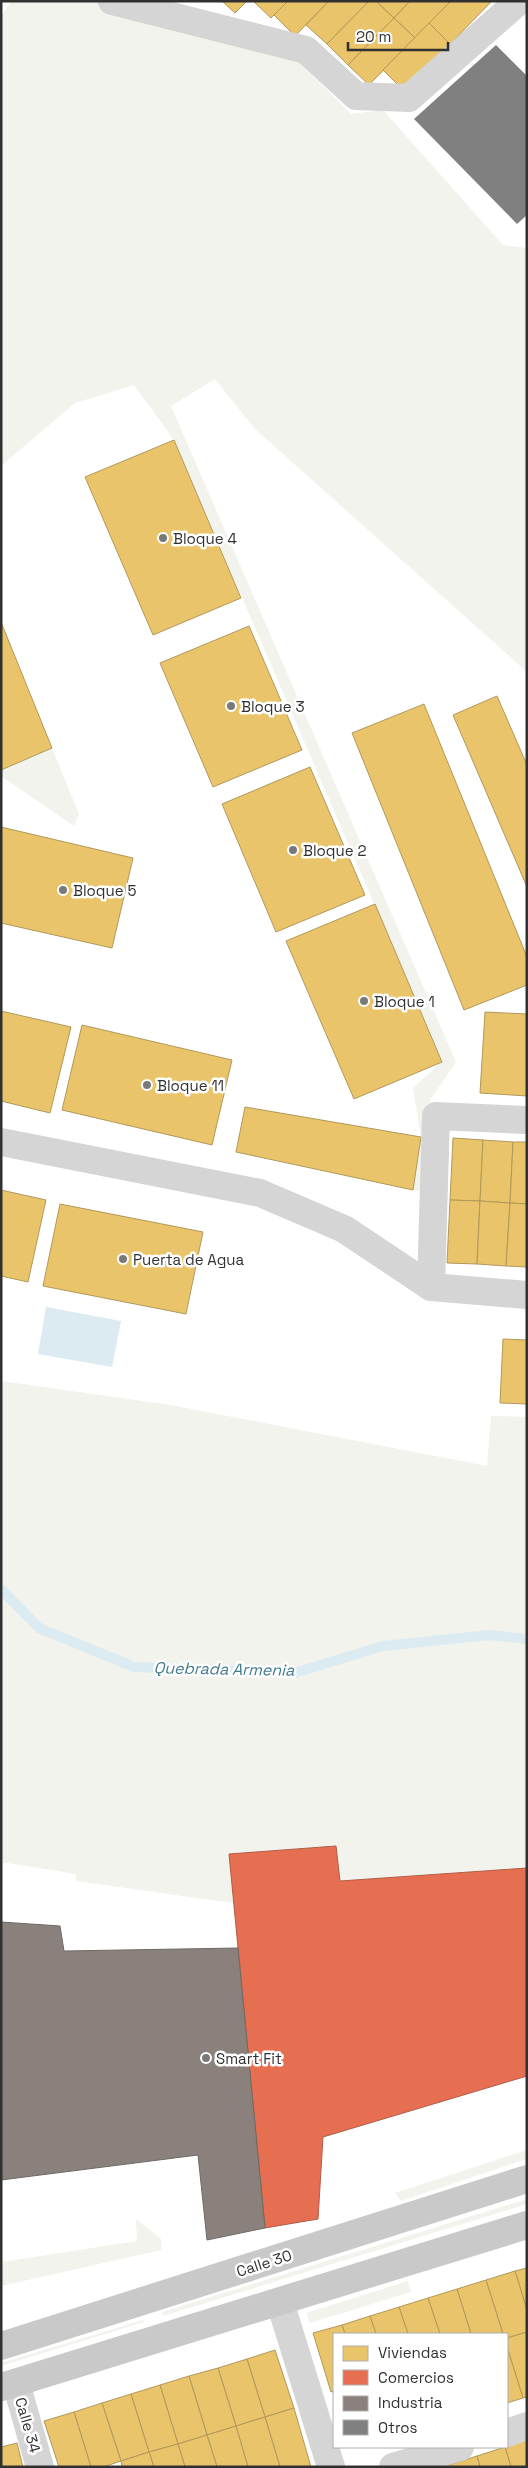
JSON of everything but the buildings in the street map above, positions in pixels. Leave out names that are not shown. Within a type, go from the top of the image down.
[{"type":"main road","name":"Calle 30","points":[[1,2346],[527,2179]]},
{"type":"main road","points":[[8,2385],[527,2225]]},
{"type":"street","points":[[112,1],[306,50],[356,96],[409,98],[519,1]]},
{"type":"street","points":[[431,1287],[436,1116],[527,1120]]},
{"type":"street","points":[[1,1142],[260,1193],[344,1229],[431,1287],[527,1295]]},
{"type":"street","points":[[280,2302],[331,2467]]},
{"type":"street","name":"Calle 34","points":[[8,2385],[40,2467]]},
{"type":"street","points":[[508,2432],[527,2426]]},
{"type":"street","points":[[393,2467],[457,2448]]},
{"type":"shaded area","points":[[11,1],[120,1],[297,60],[351,114],[383,110],[503,245],[527,248],[527,672],[255,429],[215,379],[171,406],[456,1062],[430,1100],[424,1191],[413,1190],[421,1137],[413,1088],[442,1061],[174,440],[134,385],[75,403],[1,466],[1,17]]},
{"type":"shaded area","points":[[52,748],[79,814],[74,826],[1,776],[1,770]]},
{"type":"shaded area","points":[[46,1307],[121,1321],[112,1367],[38,1354]]},
{"type":"shaded area","points":[[1,1381],[171,1405],[487,1466],[491,1416],[527,1417],[527,1868],[340,1881],[336,1846],[229,1854],[233,1903],[76,1881],[76,1874],[1,1862]]},
{"type":"shaded area","points":[[527,2150],[527,2159],[401,2201],[395,2193]]},
{"type":"shaded area","points":[[527,2199],[527,2204],[163,2316],[162,2312]]},
{"type":"shaded area","points":[[136,2219],[161,2239],[161,2250],[1,2286],[1,2262],[137,2241]]},
{"type":"shaded area","points":[[408,2281],[411,2292],[310,2323],[306,2313]]},
{"type":"shaded area","points":[[143,2320],[144,2322],[1,2366],[1,2363]]},
{"type":"waterway","name":"Quebrada Armenia","points":[[1,1589],[39,1628],[134,1667],[294,1673],[383,1646],[490,1635],[527,1639]]},
{"type":"place","name":"Bloque 4","points":[[163,538]]},
{"type":"place","name":"Bloque 3","points":[[231,706]]},
{"type":"place","name":"Bloque 2","points":[[293,850]]},
{"type":"place","name":"Bloque 5","points":[[63,890]]},
{"type":"place","name":"Bloque 1","points":[[364,1001]]},
{"type":"place","name":"Bloque 11","points":[[147,1085]]},
{"type":"place","name":"Puerta de Agua","points":[[123,1259]]},
{"type":"place","name":"Smart Fit","points":[[206,2058]]}]
